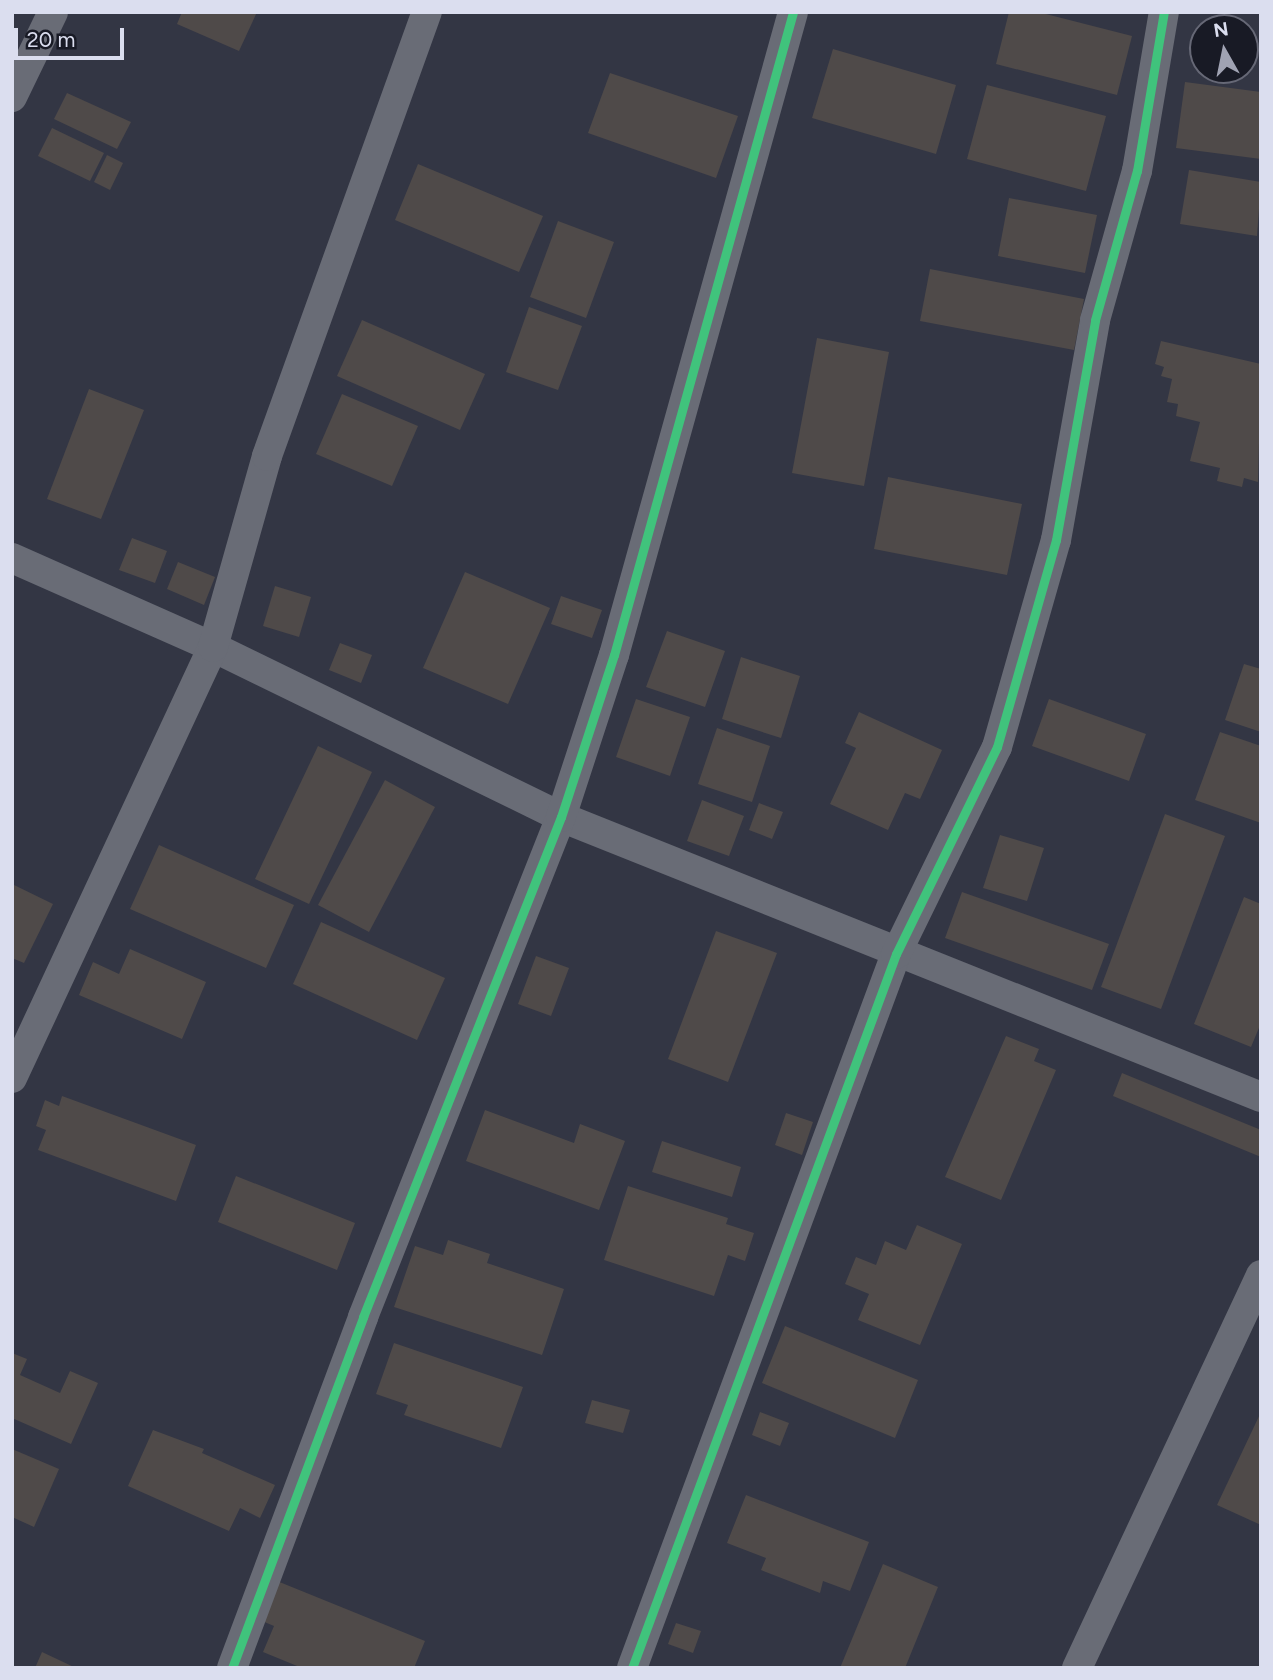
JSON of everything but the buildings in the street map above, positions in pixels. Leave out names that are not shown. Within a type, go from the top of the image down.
[{"type":"street","points":[[12,97],[53,12]]},
{"type":"street","points":[[12,1078],[212,647],[267,457],[427,12]]},
{"type":"street","points":[[232,1668],[363,1317],[561,817],[632,591],[793,12]]},
{"type":"street","points":[[632,1668],[896,954],[997,747],[1049,566],[1095,320],[1138,171],[1164,12]]},
{"type":"street","points":[[12,558],[212,647],[561,817],[896,954],[1261,1097]]},
{"type":"street","points":[[1077,1668],[1261,1275]]},
{"type":"cycle path","points":[[232,1668],[363,1317],[561,817],[614,655],[793,12]]},
{"type":"cycle path","points":[[632,1668],[896,954],[997,747],[1056,540],[1095,320],[1137,171],[1164,12]]}]
